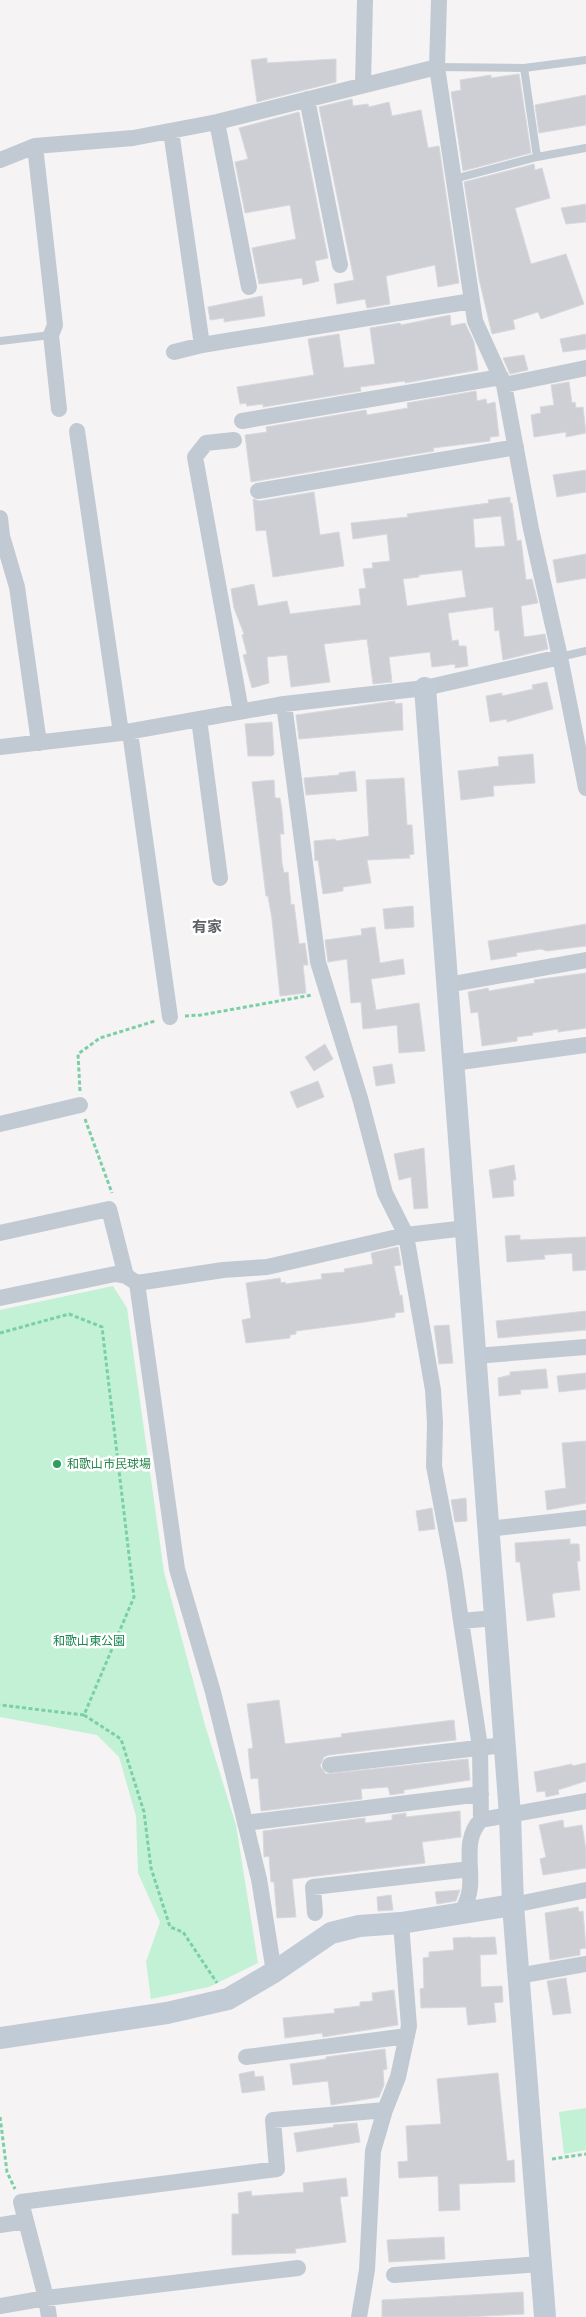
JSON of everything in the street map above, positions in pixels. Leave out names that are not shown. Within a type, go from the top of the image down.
[{"type":"street","points":[[363,84],[365,0]]},
{"type":"street","points":[[439,0],[437,67],[475,321],[503,381],[531,529],[560,657],[586,788]]},
{"type":"street","points":[[0,160],[35,146],[133,138],[217,122],[437,67]]},
{"type":"street","points":[[306,99],[340,265]]},
{"type":"street","points":[[217,122],[249,287]]},
{"type":"street","points":[[170,131],[202,346]]},
{"type":"street","points":[[35,146],[55,325],[51,335],[59,409]]},
{"type":"street","points":[[174,352],[472,301]]},
{"type":"street","points":[[242,421],[586,368]]},
{"type":"street","points":[[77,431],[170,1017]]},
{"type":"street","points":[[234,440],[206,443],[195,457],[241,711]]},
{"type":"street","points":[[258,491],[516,447]]},
{"type":"street","points":[[0,518],[2,536],[17,587],[39,743]]},
{"type":"street","points":[[0,747],[125,732],[284,704],[425,688],[560,657]]},
{"type":"street","points":[[425,688],[510,1815],[513,1905],[545,2317]]},
{"type":"street","points":[[284,704],[309,909],[318,962],[360,1098],[384,1193],[406,1235],[433,1390],[435,1423],[434,1466],[454,1571],[480,1748],[481,1820]]},
{"type":"street","points":[[199,719],[220,878]]},
{"type":"street","points":[[447,985],[586,960]]},
{"type":"street","points":[[453,1063],[586,1045]]},
{"type":"street","points":[[0,1124],[80,1105]]},
{"type":"street","points":[[0,1233],[109,1209],[131,1279],[177,1569],[213,1692],[259,1879],[274,1972]]},
{"type":"street","points":[[0,1298],[115,1274],[131,1279],[267,1267],[406,1235],[466,1228]]},
{"type":"street","points":[[475,1356],[586,1347]]},
{"type":"street","points":[[488,1529],[586,1518]]},
{"type":"street","points":[[461,1621],[495,1618]]},
{"type":"street","points":[[330,1765],[504,1745]]},
{"type":"street","points":[[245,1823],[481,1794]]},
{"type":"street","points":[[461,1913],[468,1900],[470,1839],[474,1827],[481,1820],[586,1800]]},
{"type":"street","points":[[315,1913],[313,1887],[470,1869]]},
{"type":"street","points":[[0,2038],[167,2013],[228,1999],[274,1972],[331,1933],[359,1926],[401,1923],[513,1905],[586,1890]]},
{"type":"street","points":[[359,2317],[367,2270],[373,2151],[385,2110],[398,2077],[409,2026],[401,1923]]},
{"type":"street","points":[[518,1976],[586,1964]]},
{"type":"street","points":[[246,2057],[407,2036]]},
{"type":"street","points":[[49,2317],[46,2298],[21,2202],[277,2169],[273,2120],[385,2110]]},
{"type":"street","points":[[0,2225],[26,2221]]},
{"type":"street","points":[[394,2275],[540,2264]]},
{"type":"street","points":[[0,2306],[46,2298],[298,2268]]},
{"type":"lane","points":[[437,67],[524,68],[586,60]]},
{"type":"lane","points":[[524,68],[537,157]]},
{"type":"lane","points":[[454,179],[537,157],[586,148]]},
{"type":"lane","points":[[0,341],[51,335]]},
{"type":"lane","points":[[560,657],[586,651]]},
{"type":"path","points":[[115,1201],[80,1105],[78,1054],[100,1038],[170,1017],[202,1015],[327,992]]},
{"type":"path","points":[[0,1333],[69,1314],[102,1328],[134,1597],[84,1715]]},
{"type":"path","points":[[0,1705],[84,1715],[121,1739],[144,1812],[151,1868],[170,1927],[184,1932],[228,1999]]},
{"type":"path","points":[[0,2117],[7,2172],[21,2202]]},
{"type":"path","points":[[551,2159],[586,2154]]},
{"type":"green space","name":"和歌山東公園","points":[[113,1286],[127,1308],[164,1572],[205,1725],[236,1825],[258,1963],[209,1987],[151,1999],[146,1962],[160,1922],[138,1873],[136,1816],[119,1757],[97,1735],[0,1717],[0,1310]]},
{"type":"green space","points":[[586,2108],[586,2150],[564,2154],[559,2112]]},
{"type":"building","points":[[267,58],[267,63],[336,59],[336,82],[257,102],[251,60]]},
{"type":"building","points":[[519,74],[531,153],[463,171],[451,92],[461,90],[460,80],[491,75],[491,78]]},
{"type":"building","points":[[586,95],[586,125],[539,133],[535,105]]},
{"type":"building","points":[[352,99],[353,106],[368,104],[369,107],[389,102],[392,116],[421,110],[428,148],[439,146],[459,283],[438,287],[435,265],[386,276],[390,304],[367,308],[365,299],[337,304],[334,284],[354,280],[319,107]]},
{"type":"building","points":[[299,112],[328,258],[315,261],[319,281],[303,285],[302,278],[259,284],[252,248],[296,239],[290,205],[245,213],[235,162],[248,159],[239,128]]},
{"type":"building","points":[[534,164],[535,170],[542,168],[550,198],[515,208],[531,264],[566,254],[584,304],[541,319],[538,312],[513,320],[515,329],[492,334],[479,279],[464,182]]},
{"type":"building","points":[[586,204],[586,222],[566,224],[561,208]]},
{"type":"building","points":[[262,296],[265,316],[224,322],[224,318],[210,320],[208,307]]},
{"type":"building","points":[[450,315],[451,326],[465,323],[474,342],[478,370],[405,383],[405,381],[360,387],[361,391],[263,407],[263,404],[247,406],[246,403],[240,404],[237,387],[314,375],[308,339],[339,334],[344,368],[375,364],[370,328],[400,323],[401,325]]},
{"type":"building","points":[[586,334],[586,349],[563,352],[560,339]]},
{"type":"building","points":[[524,355],[528,370],[510,374],[503,358]]},
{"type":"building","points":[[569,382],[572,403],[575,402],[576,408],[583,407],[586,433],[566,437],[566,432],[534,437],[531,415],[541,413],[540,407],[554,405],[551,385]]},
{"type":"building","points":[[476,391],[477,401],[486,399],[487,404],[495,402],[499,436],[490,437],[490,441],[433,448],[434,451],[251,482],[245,435],[267,432],[266,427],[366,410],[367,415],[408,408],[407,403]]},
{"type":"building","points":[[586,470],[586,492],[557,497],[553,475]]},
{"type":"building","points":[[314,492],[320,535],[339,532],[344,566],[273,577],[266,530],[256,531],[253,499],[260,501]]},
{"type":"building","points":[[510,497],[517,541],[521,540],[526,580],[532,579],[538,603],[521,606],[524,637],[545,634],[548,649],[503,660],[499,630],[495,631],[493,607],[448,613],[452,641],[458,640],[459,646],[466,646],[468,666],[455,668],[455,664],[432,667],[430,652],[389,657],[392,682],[373,684],[367,639],[324,644],[330,682],[291,687],[287,655],[267,657],[269,683],[252,688],[243,655],[247,654],[242,635],[244,634],[234,608],[231,589],[254,584],[258,606],[287,601],[290,614],[361,605],[359,589],[366,588],[363,569],[373,568],[372,563],[390,561],[387,534],[353,539],[351,523],[408,517],[407,514],[489,503],[488,500]],"holes":[[[501,516],[505,546],[475,548],[473,519]],[[462,570],[466,597],[407,606],[403,579],[419,577],[419,575]]]},
{"type":"building","points":[[586,554],[586,578],[557,583],[553,560]]},
{"type":"building","points":[[547,682],[553,709],[507,722],[507,719],[490,722],[486,696],[502,693],[502,696],[533,689],[532,685]]},
{"type":"building","points":[[395,701],[395,704],[402,703],[403,730],[299,739],[296,715]]},
{"type":"building","points":[[272,722],[274,754],[272,756],[248,756],[245,724]]},
{"type":"building","points":[[533,754],[535,783],[493,786],[494,796],[461,800],[458,771],[499,766],[498,757]]},
{"type":"building","points":[[355,771],[357,791],[306,795],[304,778],[339,775],[339,773]]},
{"type":"building","points":[[404,778],[407,825],[412,825],[414,854],[409,855],[410,858],[367,860],[371,883],[343,887],[343,891],[323,894],[318,860],[315,861],[314,841],[335,839],[336,841],[369,836],[366,780]]},
{"type":"building","points":[[274,780],[275,798],[280,798],[282,811],[284,834],[280,834],[282,863],[284,873],[288,872],[291,905],[294,904],[299,944],[305,943],[308,965],[303,965],[306,993],[280,996],[272,919],[268,896],[266,896],[252,782]]},
{"type":"building","points":[[413,906],[414,927],[385,929],[383,909]]},
{"type":"building","points":[[586,924],[586,946],[547,951],[541,949],[516,953],[517,956],[491,960],[488,941]]},
{"type":"building","points":[[375,927],[380,963],[403,959],[405,974],[371,979],[376,1010],[419,1003],[425,1051],[399,1053],[397,1025],[363,1029],[361,1002],[351,1003],[347,959],[328,962],[325,940],[362,935],[361,929]]},
{"type":"building","points":[[586,973],[586,1028],[558,1032],[558,1029],[532,1033],[533,1035],[517,1037],[517,1041],[482,1046],[478,1012],[471,1013],[468,992],[488,988],[489,991],[535,983],[534,980]]},
{"type":"building","points":[[325,1044],[333,1059],[314,1071],[305,1057]]},
{"type":"building","points":[[392,1064],[395,1083],[376,1086],[373,1067]]},
{"type":"building","points":[[318,1081],[324,1097],[297,1108],[290,1092]]},
{"type":"building","points":[[424,1148],[428,1208],[414,1209],[411,1177],[399,1180],[394,1154]]},
{"type":"building","points":[[514,1165],[516,1180],[513,1180],[514,1196],[493,1198],[489,1170]]},
{"type":"building","points":[[520,1235],[520,1240],[586,1237],[586,1270],[573,1271],[572,1253],[544,1255],[545,1259],[507,1262],[505,1236]]},
{"type":"building","points":[[398,1247],[401,1265],[394,1266],[400,1296],[402,1295],[404,1312],[395,1313],[395,1317],[296,1331],[296,1334],[290,1335],[290,1338],[246,1343],[242,1320],[251,1318],[246,1283],[280,1278],[281,1283],[285,1282],[286,1284],[322,1279],[321,1274],[345,1272],[344,1269],[373,1264],[371,1253]]},
{"type":"building","points":[[586,1311],[586,1330],[498,1338],[496,1321]]},
{"type":"building","points":[[449,1325],[453,1363],[439,1364],[434,1326]]},
{"type":"building","points":[[546,1369],[548,1388],[520,1390],[521,1394],[499,1396],[498,1378],[510,1375],[510,1372]]},
{"type":"building","points":[[586,1373],[586,1389],[559,1392],[557,1376]]},
{"type":"building","points":[[586,1441],[586,1503],[547,1510],[545,1491],[566,1488],[562,1443]]},
{"type":"building","points":[[466,1498],[467,1521],[455,1522],[451,1500]]},
{"type":"building","points":[[432,1508],[435,1529],[419,1531],[416,1511]]},
{"type":"building","points":[[570,1539],[570,1544],[579,1544],[580,1561],[577,1561],[580,1590],[554,1593],[552,1595],[555,1617],[527,1621],[520,1562],[516,1562],[515,1543]]},
{"type":"building","points":[[279,1700],[285,1744],[342,1737],[341,1734],[454,1720],[456,1740],[329,1755],[324,1757],[320,1766],[326,1774],[468,1759],[470,1780],[404,1790],[404,1793],[390,1795],[388,1787],[361,1789],[362,1799],[261,1811],[258,1778],[251,1779],[248,1749],[253,1748],[247,1704]]},
{"type":"building","points":[[586,1763],[586,1781],[558,1790],[559,1794],[546,1797],[545,1791],[537,1792],[534,1772]]},
{"type":"building","points":[[460,1811],[461,1837],[422,1842],[425,1863],[292,1879],[296,1917],[277,1918],[274,1882],[271,1882],[269,1856],[264,1857],[263,1831],[365,1818],[365,1823],[392,1820],[392,1815],[406,1813],[406,1817]]},
{"type":"building","points":[[563,1820],[564,1828],[582,1825],[586,1850],[586,1868],[543,1875],[540,1859],[546,1857],[539,1825]]},
{"type":"building","points":[[460,1890],[456,1901],[437,1904],[435,1892]]},
{"type":"building","points":[[391,1895],[393,1910],[378,1911],[377,1897]]},
{"type":"building","points":[[578,1907],[579,1912],[583,1911],[586,1948],[580,1949],[580,1955],[550,1960],[545,1913]]},
{"type":"building","points":[[495,1937],[497,1954],[480,1955],[481,1987],[502,1986],[503,2002],[494,2003],[496,2022],[468,2025],[466,2007],[421,2008],[420,1989],[424,1988],[423,1958],[429,1957],[429,1952],[454,1950],[453,1938]]},
{"type":"building","points":[[566,1978],[571,2013],[553,2015],[547,1981]]},
{"type":"building","points":[[394,1990],[398,2025],[323,2037],[322,2033],[285,2038],[283,2018],[335,2013],[334,2009],[360,2006],[360,2002],[373,2001],[372,1993]]},
{"type":"building","points":[[385,2049],[387,2069],[383,2070],[384,2085],[379,2097],[331,2105],[328,2081],[293,2085],[290,2064]]},
{"type":"building","points":[[254,2071],[255,2077],[263,2076],[265,2090],[242,2093],[239,2074]]},
{"type":"building","points":[[498,2073],[507,2161],[514,2160],[515,2182],[459,2184],[460,2210],[439,2211],[438,2176],[399,2178],[398,2162],[408,2161],[406,2126],[441,2124],[437,2079]]},
{"type":"building","points":[[357,2123],[360,2142],[297,2152],[294,2133],[334,2127],[333,2125]]},
{"type":"building","points":[[346,2178],[348,2196],[340,2197],[346,2242],[295,2249],[296,2253],[232,2255],[232,2214],[239,2214],[238,2193],[251,2191],[252,2196],[304,2192],[303,2183]]},
{"type":"building","points":[[444,2237],[445,2259],[389,2262],[387,2240]]},
{"type":"building","points":[[523,2292],[524,2314],[466,2317],[382,2317],[382,2300]]},
{"type":"place","name":"和歌山市民球場","points":[[57,1464]]},
{"type":"district","name":"有家","points":[[207,927]]}]
